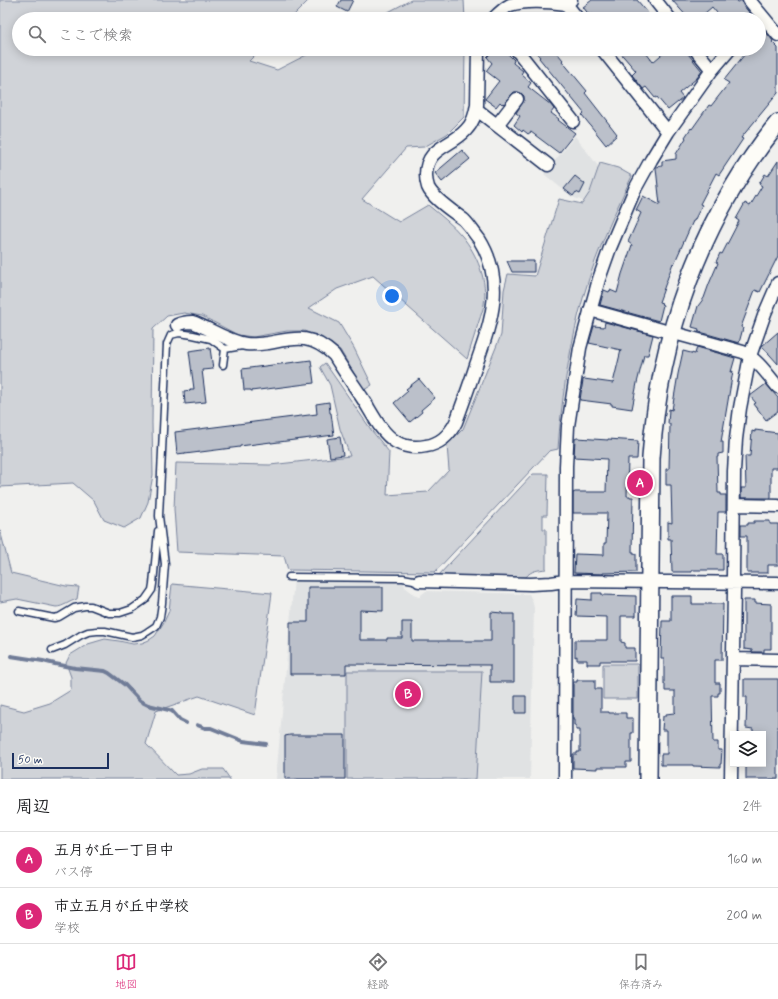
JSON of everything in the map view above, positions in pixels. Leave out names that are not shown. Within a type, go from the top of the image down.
[{"type":"street","points":[[655,0],[664,12]]},
{"type":"street","points":[[749,0],[757,12]]},
{"type":"street","points":[[501,12],[509,5],[518,2],[536,1],[568,2],[574,12]]},
{"type":"street","points":[[766,23],[778,35]]},
{"type":"street","points":[[177,325],[193,322],[234,341],[246,344],[258,344],[296,338],[308,339],[325,347],[334,355],[384,431],[397,442],[414,447],[430,445],[444,438],[454,428],[487,334],[493,308],[494,288],[492,272],[482,245],[465,221],[432,194],[427,184],[427,172],[430,158],[441,147],[467,130],[472,122],[476,109],[478,56]]},
{"type":"street","points":[[522,56],[573,121]]},
{"type":"street","points":[[608,56],[668,132]]},
{"type":"street","points":[[701,56],[712,70]]},
{"type":"street","points":[[564,779],[566,466],[568,426],[580,348],[590,310],[610,248],[638,183],[668,132],[712,70],[724,56]]},
{"type":"street","points":[[497,125],[517,98]]},
{"type":"street","points":[[476,109],[548,165]]},
{"type":"street","points":[[648,779],[651,458],[662,373],[674,321],[690,276],[715,220],[748,164],[778,123]]},
{"type":"street","points":[[732,779],[734,466],[737,431],[750,356],[765,313],[778,283]]},
{"type":"street","points":[[590,310],[662,330]]},
{"type":"street","points":[[681,335],[743,352],[760,365],[778,388]]},
{"type":"street","points":[[734,506],[778,506]]},
{"type":"street","points":[[419,581],[531,584],[565,581],[778,583]]},
{"type":"street","points":[[733,659],[778,660]]},
{"type":"lane","points":[[19,611],[54,618],[59,617],[79,606],[91,606],[108,613],[120,613],[126,612],[145,600],[154,584],[159,516],[167,344],[171,335],[179,334],[211,339],[225,349],[252,344]]},
{"type":"lane","points":[[222,365],[225,349]]},
{"type":"lane","points":[[52,650],[66,645],[88,632],[106,631],[132,637],[147,632],[156,626],[162,611],[165,564],[159,516]]},
{"type":"lane","points":[[288,577],[403,578],[419,581]]},
{"type":"shaded area","points":[[0,0],[309,0],[297,12],[12,12],[12,56],[254,56],[249,61],[277,70],[304,56],[465,56],[464,117],[447,134],[424,147],[406,148],[362,199],[399,222],[428,205],[446,220],[467,243],[477,259],[483,277],[485,295],[483,310],[467,359],[373,276],[337,289],[309,308],[339,323],[354,348],[372,385],[364,390],[340,350],[323,338],[304,331],[287,331],[253,337],[238,335],[202,316],[184,313],[167,316],[153,329],[153,475],[148,502],[141,518],[124,528],[104,520],[94,501],[73,483],[0,487]]},
{"type":"shaded area","points":[[411,0],[464,0],[465,12],[388,12]]},
{"type":"shaded area","points":[[575,136],[598,166],[590,192],[583,201],[572,197],[544,174]]},
{"type":"shaded area","points":[[600,163],[618,168],[632,176],[602,243],[589,278],[579,313],[566,380],[558,449],[549,451],[435,572],[288,570],[284,556],[177,552],[174,509],[176,463],[270,465],[350,456],[340,429],[330,385],[320,367],[325,363],[372,431],[389,452],[387,495],[428,492],[449,470],[447,445],[463,429],[501,335],[504,290],[508,274],[535,276],[559,199],[582,204],[590,192]]},
{"type":"shaded area","points":[[533,474],[548,474],[547,515],[543,515],[543,529],[546,529],[546,569],[533,572],[526,577],[438,576]]},
{"type":"shaded area","points":[[0,530],[11,573],[66,586],[79,587],[77,599],[56,607],[17,599],[0,602]]},
{"type":"shaded area","points":[[294,579],[404,582],[405,587],[418,597],[421,597],[421,595],[426,591],[529,594],[534,608],[530,779],[276,779]]},
{"type":"shaded area","points":[[172,584],[272,593],[255,715],[199,696],[156,711],[146,744],[176,775],[189,774],[202,769],[223,769],[230,779],[0,779],[0,705],[24,711],[50,703],[71,690],[71,677],[66,663],[70,655],[88,644],[105,639],[133,644],[142,643],[155,636],[169,611]]},
{"type":"shaded area","points":[[603,664],[638,664],[638,699],[603,699]]},
{"type":"shaded area","points":[[347,671],[482,671],[476,779],[347,779]]},
{"type":"building","points":[[341,0],[353,0],[347,12],[337,7]]},
{"type":"building","points":[[592,0],[637,0],[647,12],[587,12],[583,7]]},
{"type":"building","points":[[672,0],[736,0],[738,2],[742,0],[743,5],[749,12],[716,12],[712,7],[706,12],[683,12]]},
{"type":"building","points":[[766,32],[778,48],[778,93],[741,138],[743,139],[719,175],[716,173],[700,204],[702,205],[693,221],[674,264],[673,263],[659,302],[663,305],[659,321],[600,305],[604,290],[609,292],[610,290],[617,293],[632,245],[628,242],[641,213],[636,210],[643,196],[660,205],[656,167],[662,166],[662,161],[676,159],[676,154],[691,128],[692,129],[709,105],[711,106],[729,83],[724,80],[743,56],[766,56]]},
{"type":"building","points":[[510,56],[514,60],[513,63],[523,71],[521,74],[531,83],[528,87],[551,105],[554,109],[551,113],[575,133],[559,153],[531,132],[528,134],[523,130],[522,132],[514,125],[520,116],[516,113],[524,100],[524,96],[521,93],[514,92],[504,104],[500,102],[496,107],[485,99],[499,81],[486,71],[492,63],[487,57]]},
{"type":"building","points":[[539,56],[560,56],[563,60],[562,61],[587,91],[585,93],[617,134],[606,145],[582,115],[584,113],[539,58]]},
{"type":"building","points":[[623,56],[648,56],[653,62],[660,56],[690,56],[702,71],[697,78],[679,93],[683,98],[668,110],[646,87],[643,89],[632,75],[636,71]]},
{"type":"building","points":[[462,150],[470,159],[442,182],[435,173]]},
{"type":"building","points":[[778,161],[778,256],[760,292],[755,290],[741,327],[743,328],[739,343],[700,332],[698,331],[699,329],[692,327],[698,306],[704,298],[718,263],[716,262],[720,253],[722,254],[739,221],[736,219],[745,203],[750,206],[762,186],[759,184],[765,174],[768,176]]},
{"type":"building","points":[[575,176],[585,184],[580,194],[576,192],[573,196],[564,189]]},
{"type":"building","points":[[507,261],[534,261],[534,272],[512,272]]},
{"type":"building","points":[[605,322],[653,335],[648,355],[644,355],[632,409],[612,406],[612,404],[580,400],[584,379],[613,383],[621,350],[589,343],[594,326],[604,327]]},
{"type":"building","points":[[778,332],[778,364],[762,346]]},
{"type":"building","points":[[697,347],[735,358],[731,372],[733,371],[721,442],[723,442],[723,453],[718,454],[717,457],[718,493],[721,493],[721,495],[726,495],[726,512],[718,512],[717,554],[723,554],[723,570],[692,570],[692,572],[672,572],[671,539],[668,539],[668,522],[672,523],[671,485],[666,485],[666,469],[669,469],[669,409],[672,410],[683,351],[695,354]]},
{"type":"building","points":[[210,348],[213,369],[202,370],[206,402],[185,404],[184,391],[194,389],[189,351]]},
{"type":"building","points":[[311,360],[314,383],[251,391],[244,390],[242,369]]},
{"type":"building","points":[[419,379],[435,398],[410,422],[394,403],[408,391],[406,389]]},
{"type":"building","points":[[766,384],[778,398],[778,411],[766,420],[750,396]]},
{"type":"building","points":[[329,402],[334,435],[177,454],[175,432],[317,414],[316,404]]},
{"type":"building","points":[[755,430],[778,433],[778,468],[771,468],[771,498],[741,498],[741,488],[746,488],[745,456],[750,456],[752,431],[755,432]]},
{"type":"building","points":[[340,437],[343,455],[330,457],[327,439]]},
{"type":"building","points":[[575,439],[638,441],[637,459],[628,459],[627,496],[633,497],[632,552],[636,554],[636,572],[603,574],[574,573],[575,554],[604,555],[607,513],[573,513],[573,493],[606,492],[607,459],[574,457]]},
{"type":"building","points":[[754,521],[770,521],[770,524],[778,524],[778,565],[768,565],[768,573],[747,573],[747,536],[741,536],[741,525],[748,525],[748,523],[754,523]]},
{"type":"building","points":[[308,587],[383,587],[383,611],[360,610],[360,640],[387,640],[387,638],[402,638],[402,622],[412,622],[412,641],[491,641],[491,612],[514,614],[514,682],[490,682],[490,665],[346,664],[346,674],[290,674],[290,622],[308,622]]},
{"type":"building","points":[[592,593],[602,593],[602,595],[636,596],[636,616],[621,616],[621,642],[625,643],[625,648],[635,648],[635,661],[600,661],[600,664],[587,664],[587,660],[577,660],[577,656],[575,657],[575,640],[607,640],[607,617],[576,616],[577,599],[592,600]]},
{"type":"building","points":[[671,596],[692,596],[692,604],[723,604],[722,660],[715,660],[715,683],[720,683],[720,693],[718,693],[718,696],[712,696],[713,742],[718,742],[718,750],[722,750],[720,767],[661,765],[661,754],[667,754],[667,730],[662,730],[663,716],[675,712],[675,691],[665,691],[664,658],[661,658],[662,621],[671,621]]},
{"type":"building","points":[[744,600],[755,600],[755,603],[771,604],[771,649],[764,649],[764,652],[752,652],[752,650],[744,649]]},
{"type":"building","points":[[744,679],[778,679],[778,779],[746,779],[746,767],[766,767],[766,731],[753,731],[753,729],[746,728],[747,697],[744,697]]},
{"type":"building","points":[[577,680],[595,680],[595,689],[601,689],[601,712],[626,713],[626,718],[633,718],[633,733],[631,733],[631,762],[626,762],[626,767],[597,767],[597,769],[573,768],[573,754],[580,752],[580,730],[576,730],[576,725],[574,725],[573,719],[573,682],[577,682]]},
{"type":"building","points":[[515,696],[526,696],[526,713],[515,713]]},
{"type":"building","points":[[345,735],[345,779],[285,779],[285,736]]},
{"type":"waterway","points":[[11,656],[75,668],[105,671],[125,685],[140,701],[148,705],[172,711],[180,720],[186,723]]},
{"type":"waterway","points":[[197,725],[205,728],[211,728],[243,741],[266,744]]},
{"type":"place","name":"五月が丘一丁目中","points":[[640,483]]},
{"type":"place","name":"市立五月が丘中学校","points":[[408,694]]}]
